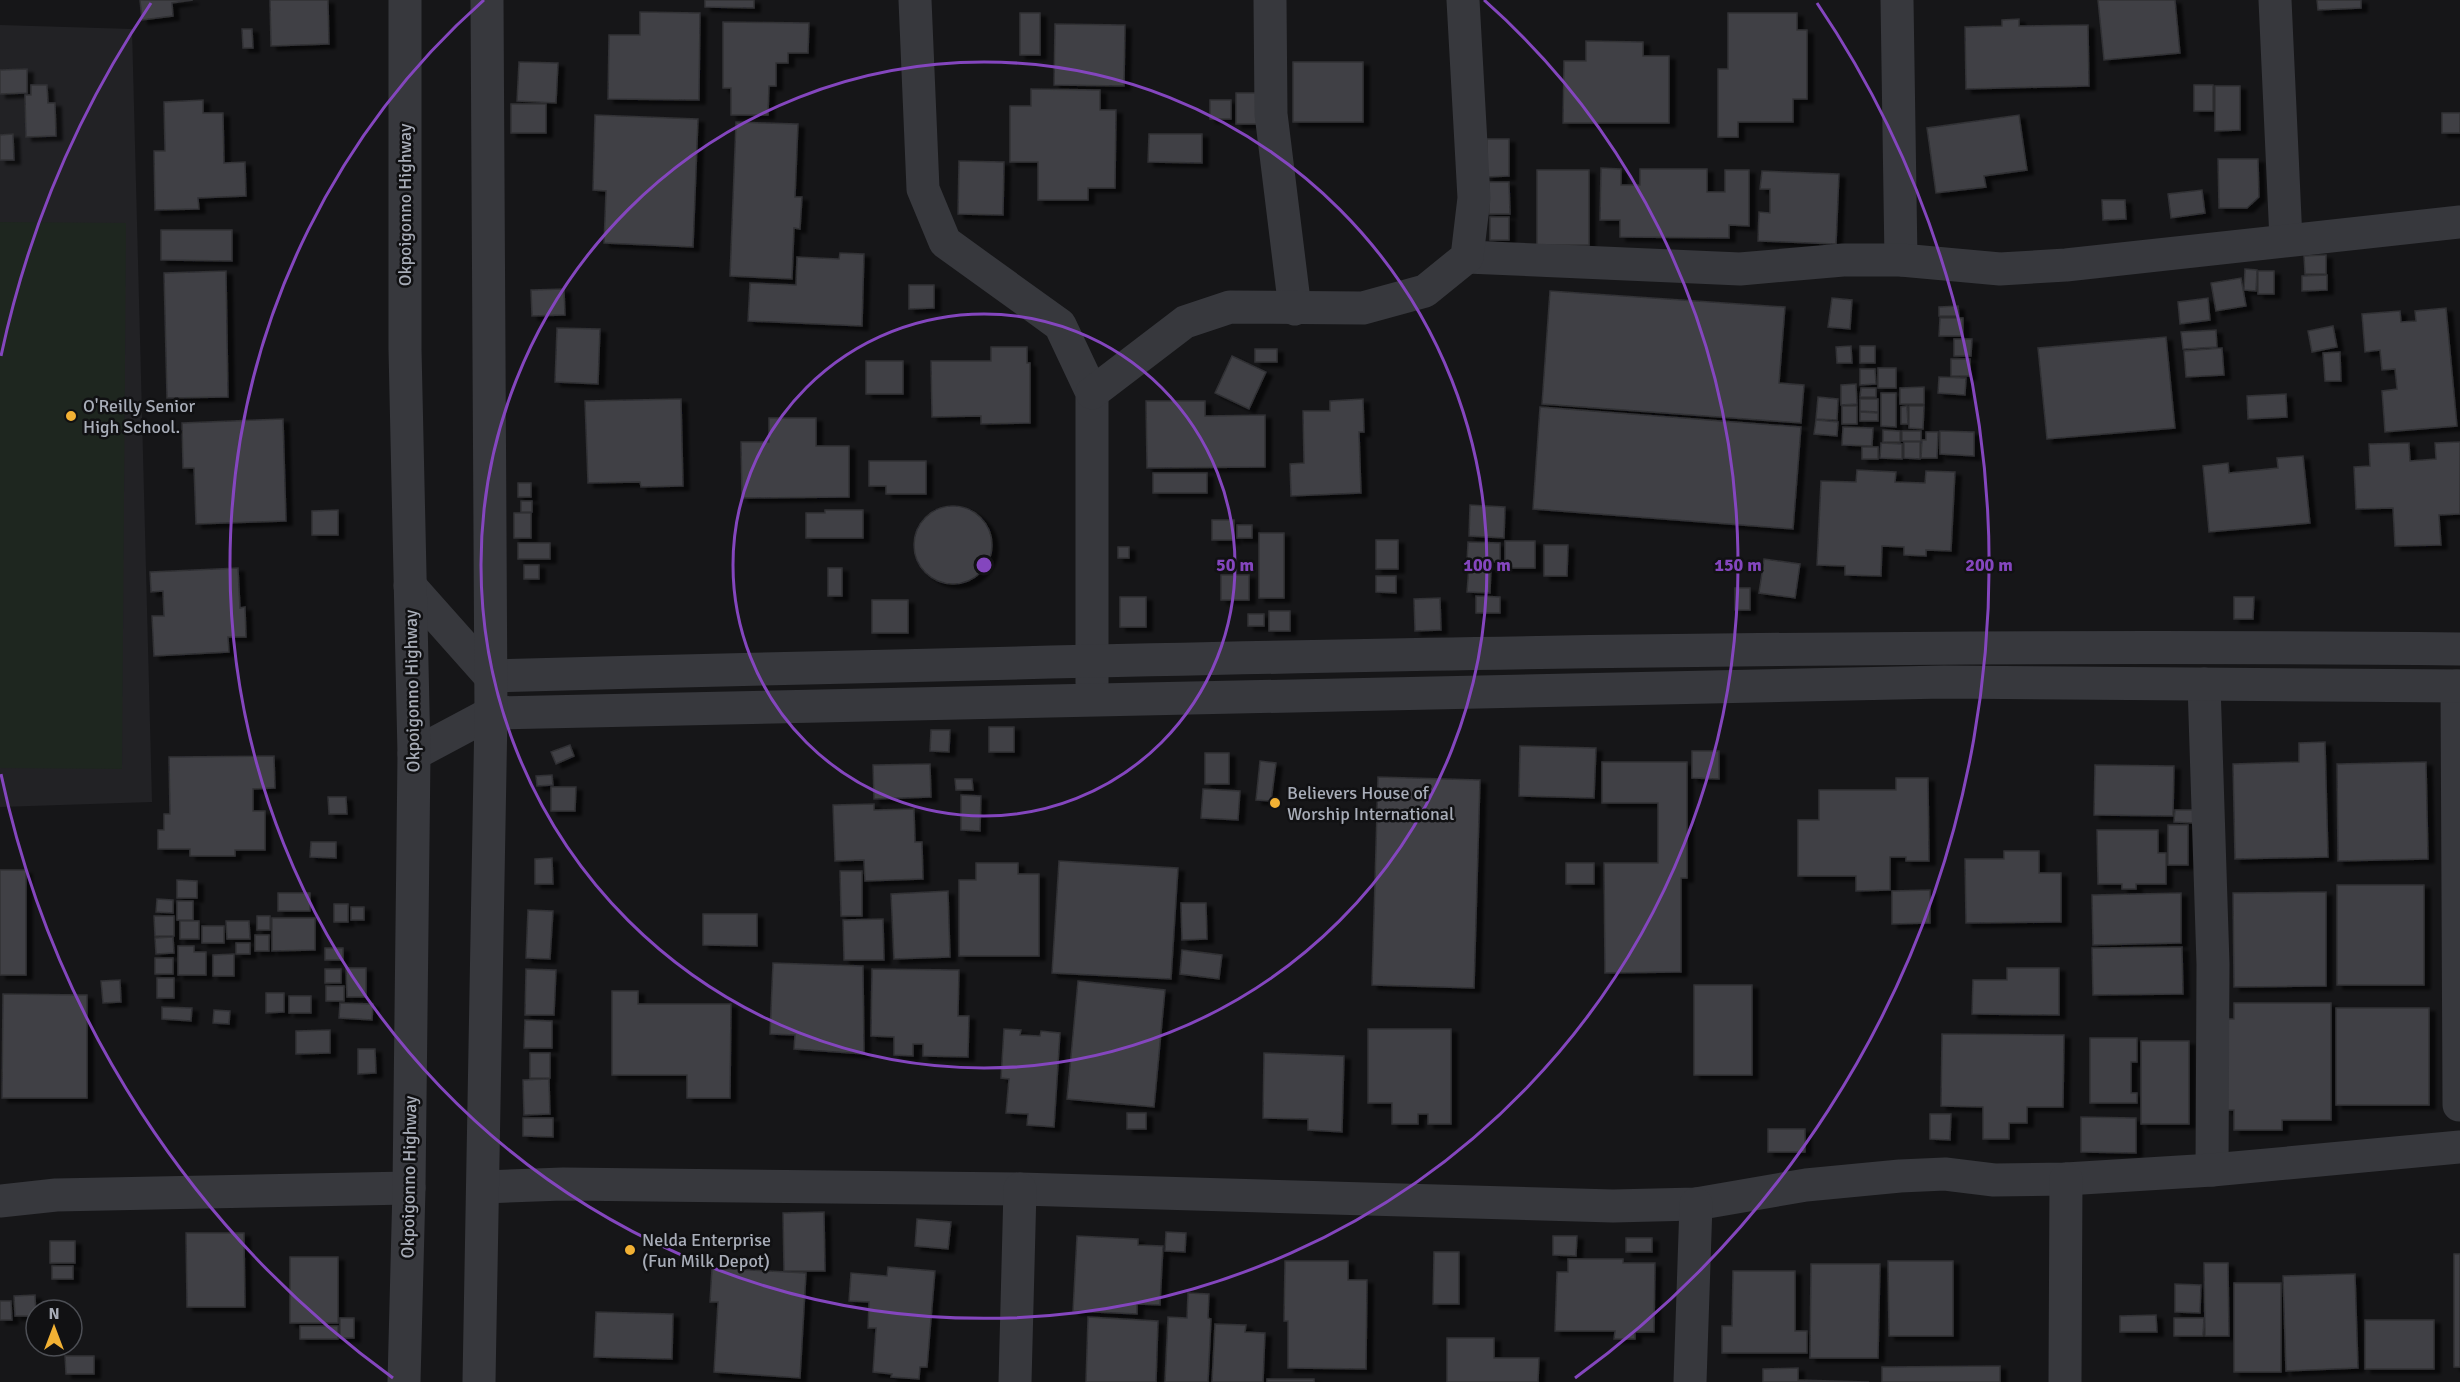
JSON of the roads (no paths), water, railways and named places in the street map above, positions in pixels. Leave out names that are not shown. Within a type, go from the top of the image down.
[{"type":"street","name":"Okpoigonno Highway","points":[[404,1382],[409,1188],[414,754],[405,349],[405,0]]},
{"type":"street","points":[[479,1382],[491,713],[487,0]]},
{"type":"street","points":[[915,0],[923,189],[945,242],[1060,325],[1092,393],[1091,661],[1093,700]]},
{"type":"street","points":[[1270,0],[1271,114],[1295,309]]},
{"type":"street","points":[[1463,0],[1474,198],[1467,257]]},
{"type":"street","points":[[1897,0],[1901,261]]},
{"type":"street","points":[[2275,0],[2286,240]]},
{"type":"street","points":[[1092,393],[1185,322],[1230,307],[1363,308],[1425,291],[1467,257],[1740,269],[1843,261],[1901,261],[2000,269],[2066,265],[2460,222]]},
{"type":"street","points":[[411,586],[490,676]]},
{"type":"street","points":[[490,676],[1091,661],[1945,648],[2460,650]]},
{"type":"street","points":[[414,754],[491,713],[1932,682],[2459,686],[2459,1105]]},
{"type":"street","points":[[2204,684],[2213,964],[2212,1170]]},
{"type":"street","points":[[483,1187],[562,1184],[1020,1189],[1613,1206],[1696,1204],[1806,1185],[1900,1176],[1945,1174],[1994,1180],[2066,1179],[2212,1170],[2460,1147]]},
{"type":"street","points":[[2065,1382],[2066,1179]]},
{"type":"street","points":[[0,1201],[56,1196],[409,1188]]},
{"type":"street","points":[[1015,1382],[1020,1189]]},
{"type":"street","points":[[1690,1382],[1696,1204]]},
{"type":"place","name":"O'Reilly Senior High School.","points":[[71,416]]},
{"type":"place","name":"Believers House of Worship International","points":[[1275,803]]},
{"type":"place","name":"Nelda Enterprise (Fun Milk Depot)","points":[[630,1250]]}]
